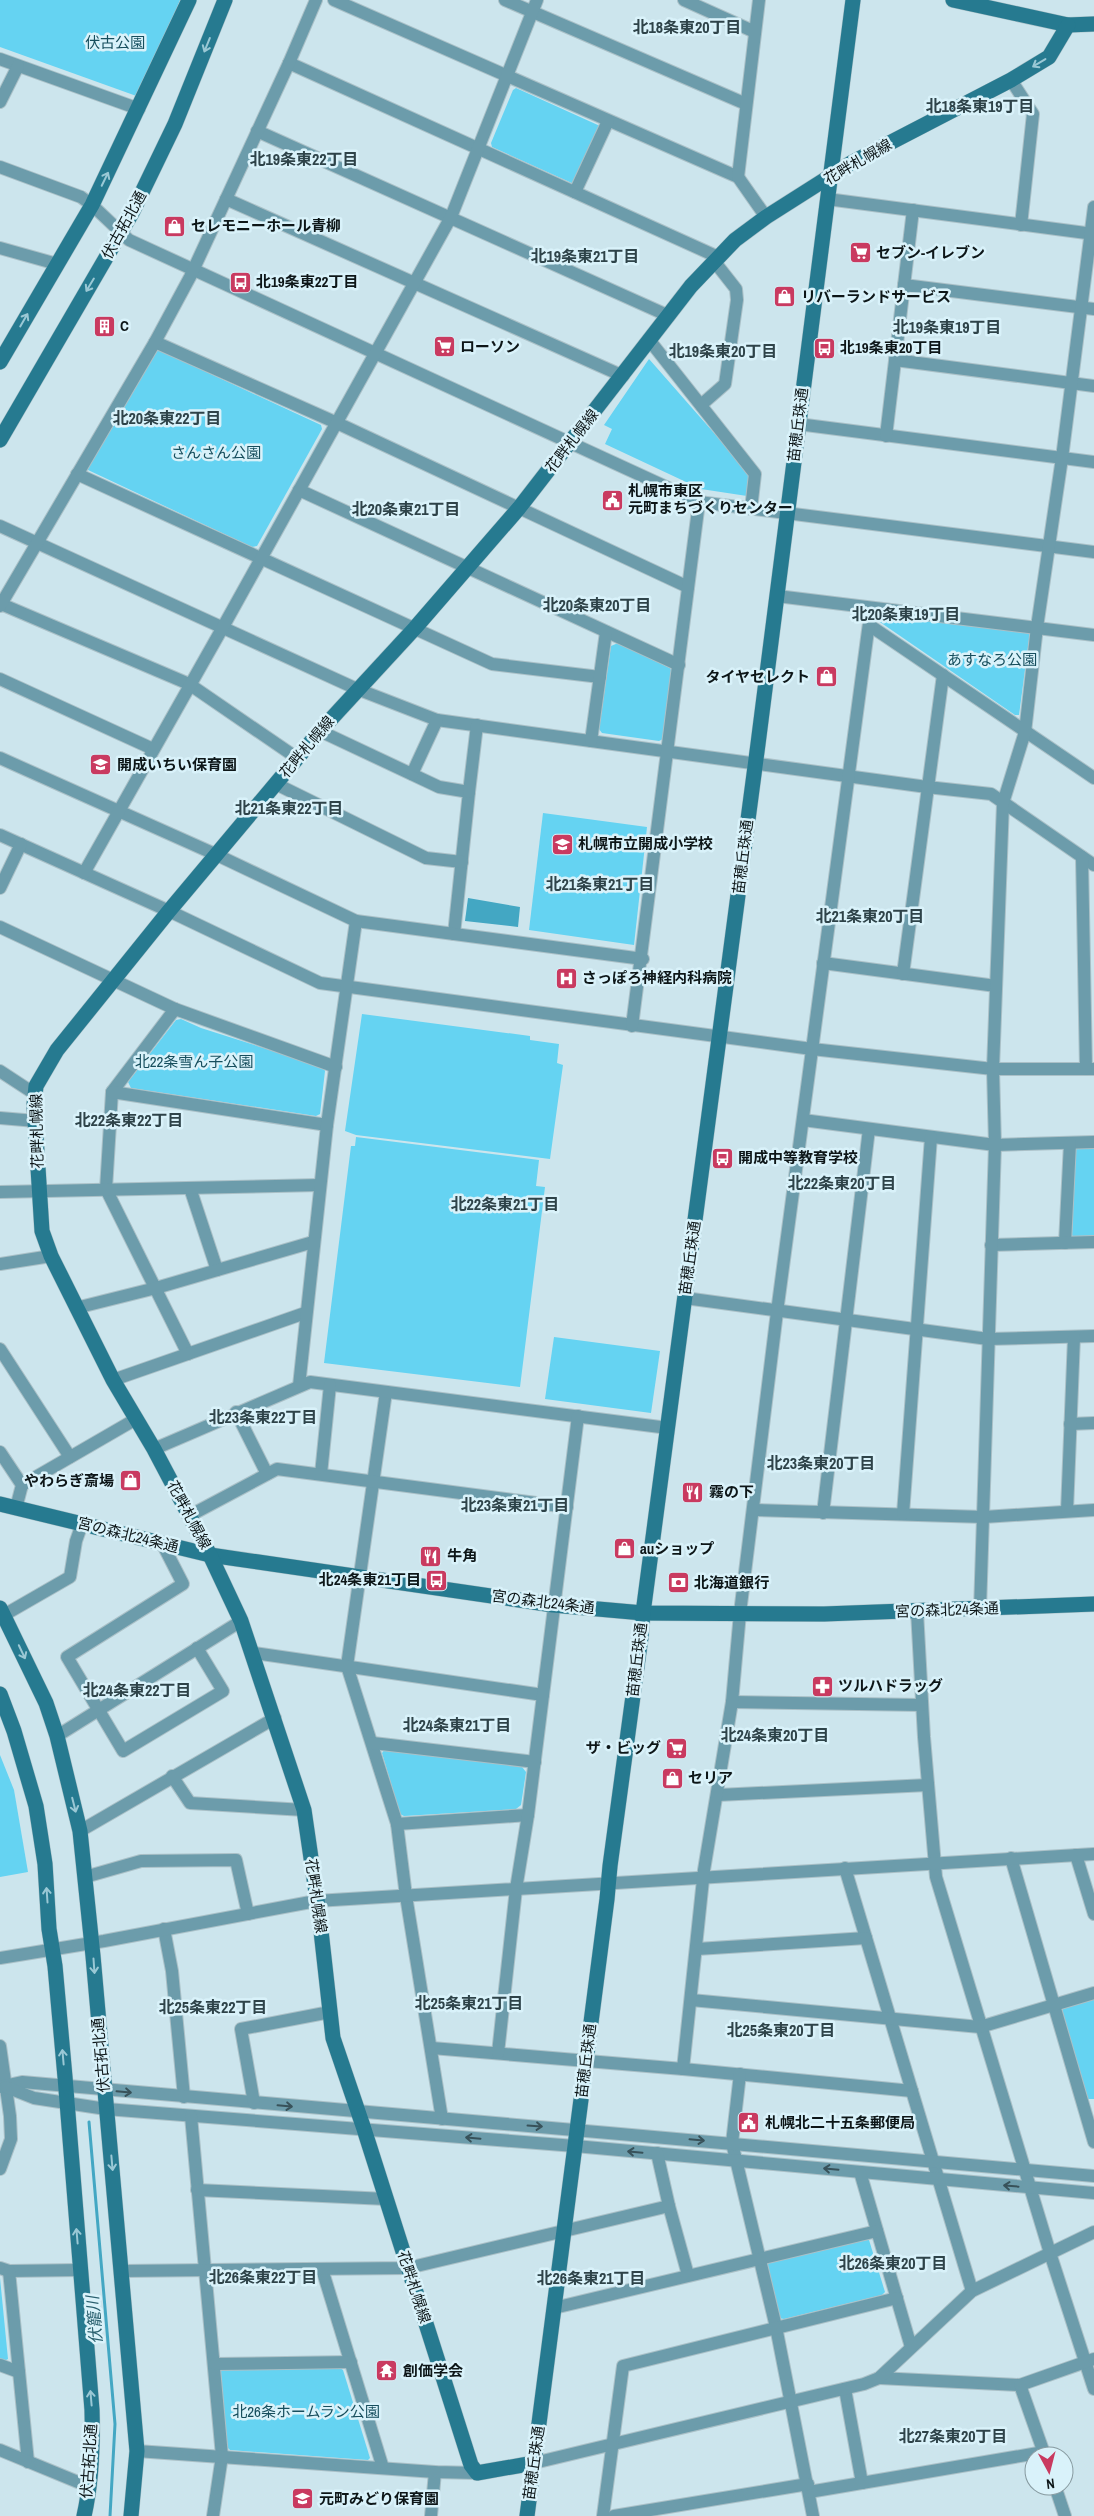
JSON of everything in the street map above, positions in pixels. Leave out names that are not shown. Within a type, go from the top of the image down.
[{"type":"street","points":[[0,362],[92,205],[189,0]]},
{"type":"street","name":"伏古拓北通","points":[[0,440],[120,234],[175,124],[225,0]]},
{"type":"street","points":[[297,758],[189,684],[0,605],[155,342],[194,269],[316,0]]},
{"type":"street","points":[[334,0],[506,77],[738,177],[766,217]]},
{"type":"street","points":[[505,0],[535,6],[746,104]]},
{"type":"street","points":[[684,0],[755,32]]},
{"type":"street","points":[[738,177],[759,0]]},
{"type":"street","name":"苗穂丘珠通","points":[[526,2516],[564,2232],[607,1884],[642,1637],[642,1613],[720,1037],[853,0]]},
{"type":"street","points":[[953,0],[1068,25],[1094,24]]},
{"type":"street","points":[[84,873],[189,684],[224,627],[451,217],[535,6]]},
{"type":"street","name":"花畔札幌線","points":[[477,2473],[471,2465],[359,2113],[333,2038],[304,1810],[275,1718],[254,1653],[210,1554],[154,1449],[113,1380],[50,1256],[42,1231],[38,1190],[35,1094],[41,1075],[57,1050],[169,911],[320,731],[415,628],[519,508],[716,259],[735,240],[766,217],[851,163],[1010,80],[1049,57],[1068,25]]},
{"type":"street","points":[[0,59],[139,109]]},
{"type":"street","points":[[289,63],[575,192],[716,259],[736,289],[737,300],[725,384],[701,405]]},
{"type":"street","points":[[0,102],[18,66]]},
{"type":"street","points":[[1010,80],[1033,114],[1021,226]]},
{"type":"street","points":[[575,192],[608,121]]},
{"type":"street","points":[[257,131],[669,316]]},
{"type":"street","points":[[0,167],[81,197],[92,205],[120,234],[699,502],[1094,552]]},
{"type":"street","points":[[226,199],[623,376]]},
{"type":"street","points":[[827,199],[1021,226],[1092,233]]},
{"type":"street","points":[[980,1610],[995,1145],[993,1069],[1003,803],[1025,732],[1037,627],[1062,458],[1094,207]]},
{"type":"street","points":[[886,436],[913,210]]},
{"type":"street","points":[[0,248],[57,264]]},
{"type":"street","points":[[904,285],[1094,309]]},
{"type":"street","points":[[650,341],[755,474],[751,509]]},
{"type":"street","points":[[155,342],[337,423],[688,587]]},
{"type":"street","points":[[895,360],[1094,386]]},
{"type":"street","points":[[798,424],[1094,462]]},
{"type":"street","points":[[77,474],[492,664],[600,677]]},
{"type":"street","points":[[299,490],[679,665]]},
{"type":"street","points":[[632,1026],[643,959],[699,502]]},
{"type":"street","points":[[0,526],[357,689],[437,720],[927,787],[991,794],[1094,865]]},
{"type":"street","points":[[777,596],[1094,635]]},
{"type":"street","points":[[683,2069],[703,1878],[732,1702],[740,1613],[778,1312],[871,608]]},
{"type":"street","points":[[869,625],[1094,778]]},
{"type":"street","points":[[591,741],[606,632]]},
{"type":"street","points":[[903,974],[943,675]]},
{"type":"street","points":[[0,679],[153,749]]},
{"type":"street","points":[[412,774],[437,720]]},
{"type":"street","points":[[454,934],[478,725]]},
{"type":"street","points":[[320,731],[439,787],[469,792]]},
{"type":"street","points":[[0,758],[217,855],[356,921],[643,959]]},
{"type":"street","points":[[276,784],[426,858],[462,862]]},
{"type":"street","points":[[0,835],[169,911],[320,983],[632,1026],[812,1049],[993,1069],[1090,1069],[1082,857]]},
{"type":"street","points":[[0,888],[21,844]]},
{"type":"street","points":[[299,1386],[305,1313],[327,1125],[356,921]]},
{"type":"street","points":[[0,927],[176,1009],[336,1067]]},
{"type":"street","points":[[823,963],[996,986]]},
{"type":"street","points":[[176,1009],[112,1092],[106,1189],[188,1354]]},
{"type":"street","points":[[0,1071],[35,1094]]},
{"type":"street","points":[[112,1092],[327,1125]]},
{"type":"street","points":[[0,1118],[36,1121]]},
{"type":"street","points":[[804,1120],[995,1145],[1094,1142]]},
{"type":"street","points":[[823,1512],[869,1129]]},
{"type":"street","points":[[903,1514],[931,1137]]},
{"type":"street","points":[[1066,1243],[1070,1143]]},
{"type":"street","points":[[0,1192],[320,1185]]},
{"type":"street","points":[[190,1188],[218,1270]]},
{"type":"street","points":[[76,1308],[156,1288],[313,1242]]},
{"type":"street","points":[[991,1245],[1094,1242]]},
{"type":"street","points":[[0,1264],[50,1256]]},
{"type":"street","points":[[684,1298],[988,1339],[1094,1336]]},
{"type":"street","points":[[113,1380],[305,1313]]},
{"type":"street","points":[[1067,1511],[1074,1337]]},
{"type":"street","points":[[0,1349],[70,1457]]},
{"type":"street","points":[[154,1449],[236,1412],[310,1382],[668,1428]]},
{"type":"street","points":[[321,1474],[330,1385]]},
{"type":"street","points":[[386,1392],[347,1666],[373,1742],[397,1824],[406,1896],[442,2119]]},
{"type":"street","points":[[236,1412],[268,1474]]},
{"type":"street","points":[[498,2053],[516,1889],[544,1695],[553,1605],[578,1416]]},
{"type":"street","points":[[16,1508],[22,1485],[136,1419]]},
{"type":"street","points":[[1070,1424],[1094,1423]]},
{"type":"street","points":[[0,1452],[22,1485]]},
{"type":"street","points":[[189,1516],[277,1469],[567,1507]]},
{"type":"street","name":"宮の森北24条通","points":[[0,1504],[163,1545],[210,1554],[361,1578],[553,1605],[642,1613],[824,1614],[980,1610],[1094,1604]]},
{"type":"street","points":[[753,1510],[984,1516],[1094,1510]]},
{"type":"street","points":[[2,1612],[70,1577],[76,1541],[82,1524]]},
{"type":"street","points":[[163,1545],[183,1584],[67,1657],[97,1712],[122,1751],[223,1691],[197,1648]]},
{"type":"street","points":[[917,1611],[934,1862],[980,2027],[1050,2253],[1090,2361],[1094,2388]]},
{"type":"street","name":"伏古拓北通","points":[[2,1612],[46,1703],[57,1736],[80,1831],[92,1943],[136,2451],[131,2516]]},
{"type":"street","points":[[57,1736],[241,1621]]},
{"type":"street","points":[[254,1653],[544,1695]]},
{"type":"street","name":"伏古拓北通","points":[[0,1694],[14,1731],[36,1806],[45,1864],[66,2086],[79,2270],[92,2410],[93,2445],[90,2487],[84,2516]]},
{"type":"street","points":[[732,1702],[922,1704]]},
{"type":"street","points":[[80,1831],[275,1718]]},
{"type":"street","points":[[373,1742],[535,1762]]},
{"type":"street","points":[[172,1776],[190,1803],[304,1810]]},
{"type":"street","points":[[718,1795],[928,1785]]},
{"type":"street","points":[[397,1824],[528,1815]]},
{"type":"street","points":[[1076,1854],[1094,1914]]},
{"type":"street","points":[[0,1958],[92,1943],[316,1901],[934,1862],[1094,1854]]},
{"type":"street","points":[[1011,1858],[1053,2006],[1089,2107],[1094,2142]]},
{"type":"street","points":[[85,1877],[141,1861],[236,1860],[248,1914]]},
{"type":"street","points":[[846,1868],[972,2291]]},
{"type":"street","points":[[164,1929],[172,1971],[184,2097]]},
{"type":"street","points":[[696,1949],[866,1938]]},
{"type":"street","points":[[691,2000],[980,2027],[1094,1993]]},
{"type":"street","points":[[254,2103],[241,2029],[330,2012]]},
{"type":"street","points":[[0,2046],[3,2087],[11,2139],[0,2169]]},
{"type":"street","points":[[432,2048],[586,2060],[912,2091]]},
{"type":"street","points":[[740,2074],[732,2143],[776,2327],[813,2516]]},
{"type":"street","points":[[3,2087],[22,2082],[359,2113],[577,2129],[1094,2176]]},
{"type":"street","points":[[3,2087],[34,2098],[106,2109],[575,2146],[1094,2193]]},
{"type":"street","points":[[191,2116],[222,2456],[213,2516]]},
{"type":"street","points":[[657,2154],[668,2206],[688,2275]]},
{"type":"street","points":[[860,2172],[911,2347]]},
{"type":"street","points":[[198,2190],[386,2199]]},
{"type":"street","points":[[121,2270],[408,2268],[668,2206]]},
{"type":"street","points":[[554,2308],[878,2231]]},
{"type":"street","points":[[879,2378],[972,2291],[1094,2232]]},
{"type":"street","points":[[322,2269],[383,2468]]},
{"type":"street","points":[[28,2462],[19,2372],[4,2270],[79,2270]]},
{"type":"street","points":[[603,2516],[623,2366],[897,2298]]},
{"type":"street","points":[[136,2451],[435,2472],[477,2473],[534,2463],[792,2403],[879,2378],[1020,2385],[1090,2361]]},
{"type":"street","points":[[215,2364],[350,2362]]},
{"type":"street","points":[[0,2365],[19,2372]]},
{"type":"street","points":[[1020,2385],[1041,2446]]},
{"type":"street","points":[[845,2389],[862,2483]]},
{"type":"street","points":[[0,2450],[90,2487]]},
{"type":"street","points":[[614,2516],[808,2488],[862,2483],[1024,2457]]},
{"type":"street","points":[[431,2516],[435,2472]]},
{"type":"street","points":[[1058,2496],[1065,2516]]},
{"type":"green space","name":"伏古公園","points":[[0,0],[180,0],[142,98],[0,47]]},
{"type":"green space","points":[[516,88],[600,126],[574,184],[492,147],[491,143],[513,90]]},
{"type":"green space","name":"さんさん公園","points":[[159,350],[321,425],[322,429],[257,546],[252,547],[88,470],[87,466],[153,351]]},
{"type":"green space","points":[[649,359],[750,474],[747,496],[701,489],[605,444],[612,429],[604,425]]},
{"type":"green space","name":"あすなろ公園","points":[[878,613],[1030,632],[1019,715],[1015,715],[877,620]]},
{"type":"green space","points":[[618,643],[670,668],[672,672],[663,739],[659,741],[602,733],[599,729],[611,646]]},
{"type":"green space","points":[[543,813],[647,827],[634,945],[529,930]]},
{"type":"green space","points":[[362,1014],[530,1036],[530,1040],[559,1044],[557,1063],[563,1065],[550,1159],[356,1135],[345,1131]]},
{"type":"green space","name":"北22条雪ん子公園","points":[[181,1019],[201,1028],[323,1067],[325,1071],[320,1114],[316,1116],[131,1088],[128,1082],[176,1020]]},
{"type":"green space","points":[[356,1137],[539,1160],[536,1186],[545,1187],[520,1387],[324,1363],[351,1146],[355,1146]]},
{"type":"green space","points":[[1078,1147],[1094,1147],[1094,1237],[1074,1238],[1072,1235],[1075,1150]]},
{"type":"green space","points":[[554,1337],[660,1351],[651,1413],[545,1399]]},
{"type":"green space","points":[[386,1748],[522,1767],[526,1772],[521,1805],[516,1809],[404,1816],[400,1814],[382,1753]]},
{"type":"green space","points":[[0,1755],[14,1790],[28,1872],[0,1877]]},
{"type":"green space","points":[[1094,1999],[1094,2099],[1088,2099],[1062,2011],[1064,2007]]},
{"type":"green space","points":[[865,2237],[869,2240],[885,2292],[882,2295],[784,2319],[779,2318],[766,2265],[769,2262]]},
{"type":"green space","points":[[0,2278],[8,2359],[2,2362],[0,2361]]},
{"type":"green space","name":"北26条ホームラン公園","points":[[340,2368],[343,2370],[370,2458],[368,2460],[230,2450],[227,2447],[219,2373],[222,2370]]},
{"type":"shaded area","points":[[468,898],[520,907],[518,927],[465,921]]},
{"type":"waterway","name":"伏籠川","points":[[89,2122],[115,2424],[110,2516]]},
{"type":"place","name":"セレモニーホール青柳","points":[[175,226]]},
{"type":"place","name":"セブン-イレブン","points":[[860,253]]},
{"type":"place","name":"北19条東22丁目","points":[[240,282]]},
{"type":"place","name":"リバーランドサービス","points":[[785,297]]},
{"type":"place","name":"C","points":[[104,326]]},
{"type":"place","name":"ローソン","points":[[444,347]]},
{"type":"place","name":"北19条東20丁目","points":[[824,348]]},
{"type":"place","name":"札幌市東区 元町まちづくりセンター","points":[[612,500]]},
{"type":"place","name":"タイヤセレクト","points":[[826,677]]},
{"type":"place","name":"開成いちい保育園","points":[[101,765]]},
{"type":"place","name":"札幌市立開成小学校","points":[[562,844]]},
{"type":"place","name":"さっぽろ神経内科病院","points":[[566,978]]},
{"type":"place","name":"開成中等教育学校","points":[[722,1158]]},
{"type":"place","name":"やわらぎ斎場","points":[[130,1481]]},
{"type":"place","name":"霧の下","points":[[693,1492]]},
{"type":"place","name":"auショップ","points":[[624,1549]]},
{"type":"place","name":"牛角","points":[[431,1556]]},
{"type":"place","name":"北24条東21丁目","points":[[437,1580]]},
{"type":"place","name":"北海道銀行","points":[[678,1583]]},
{"type":"place","name":"ツルハドラッグ","points":[[822,1686]]},
{"type":"place","name":"ザ・ビッグ","points":[[677,1748]]},
{"type":"place","name":"セリア","points":[[672,1778]]},
{"type":"place","name":"札幌北二十五条郵便局","points":[[749,2123]]},
{"type":"place","name":"創価学会","points":[[387,2371]]},
{"type":"place","name":"元町みどり保育園","points":[[303,2499]]},
{"type":"district","name":"北18条東20丁目","points":[[687,27]]},
{"type":"district","name":"北18条東19丁目","points":[[980,106]]},
{"type":"district","name":"北19条東22丁目","points":[[304,159]]},
{"type":"district","name":"北19条東21丁目","points":[[585,256]]},
{"type":"district","name":"北19条東19丁目","points":[[947,327]]},
{"type":"district","name":"北19条東20丁目","points":[[723,351]]},
{"type":"district","name":"北20条東22丁目","points":[[167,418]]},
{"type":"district","name":"北20条東21丁目","points":[[406,509]]},
{"type":"district","name":"北20条東20丁目","points":[[597,605]]},
{"type":"district","name":"北20条東19丁目","points":[[906,614]]},
{"type":"district","name":"北21条東22丁目","points":[[289,808]]},
{"type":"district","name":"北21条東21丁目","points":[[600,884]]},
{"type":"district","name":"北21条東20丁目","points":[[870,916]]},
{"type":"district","name":"北22条東22丁目","points":[[129,1120]]},
{"type":"district","name":"北22条東20丁目","points":[[842,1183]]},
{"type":"district","name":"北22条東21丁目","points":[[505,1204]]},
{"type":"district","name":"北23条東22丁目","points":[[263,1417]]},
{"type":"district","name":"北23条東20丁目","points":[[821,1463]]},
{"type":"district","name":"北23条東21丁目","points":[[515,1505]]},
{"type":"district","name":"北24条東22丁目","points":[[137,1690]]},
{"type":"district","name":"北24条東21丁目","points":[[457,1725]]},
{"type":"district","name":"北24条東20丁目","points":[[775,1735]]},
{"type":"district","name":"北25条東21丁目","points":[[469,2003]]},
{"type":"district","name":"北25条東22丁目","points":[[213,2007]]},
{"type":"district","name":"北25条東20丁目","points":[[781,2030]]},
{"type":"district","name":"北26条東20丁目","points":[[893,2263]]},
{"type":"district","name":"北26条東22丁目","points":[[263,2277]]},
{"type":"district","name":"北26条東21丁目","points":[[591,2278]]},
{"type":"district","name":"北27条東20丁目","points":[[953,2436]]}]
